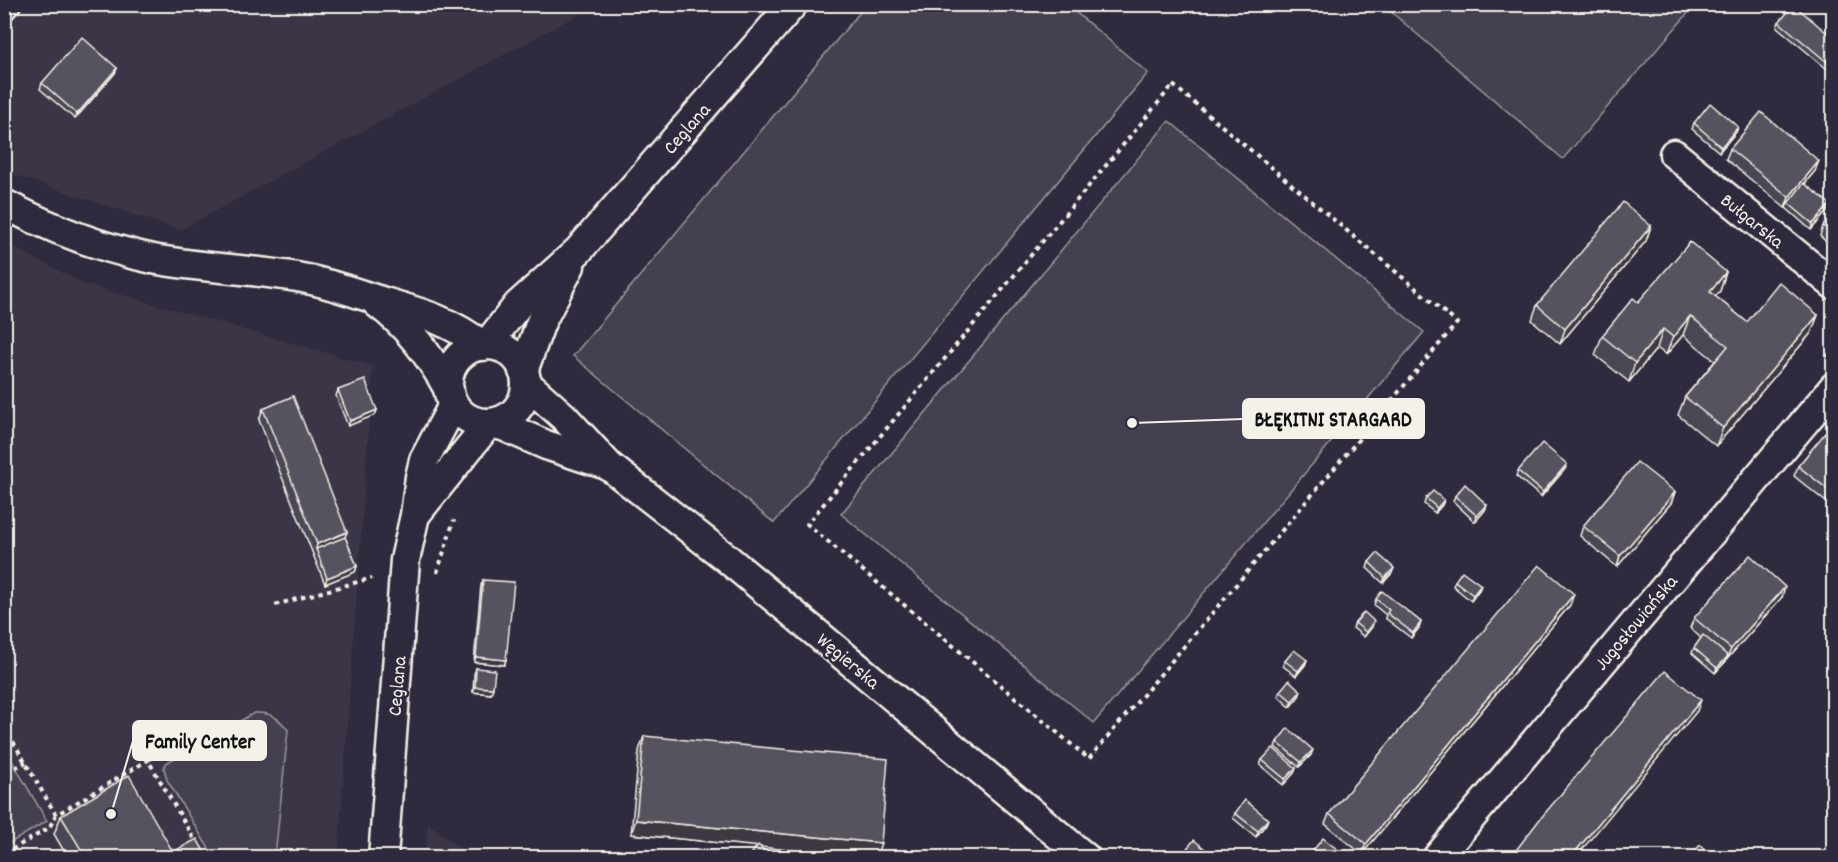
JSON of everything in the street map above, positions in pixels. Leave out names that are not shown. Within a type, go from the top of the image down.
[{"type":"street","name":"Ceglana","points":[[483,346],[518,305],[578,251],[794,4]]},
{"type":"street","name":"Bułgarska","points":[[1674,153],[1833,285]]},
{"type":"street","points":[[4,204],[69,236],[127,254],[183,264],[296,277],[334,285],[433,316],[466,333],[483,346]]},
{"type":"street","name":"Ceglana","points":[[524,377],[542,322],[578,251]]},
{"type":"street","points":[[371,298],[391,313],[416,341],[436,366],[450,396],[462,414],[475,421],[489,423],[504,419],[516,410],[523,398],[524,377],[517,359],[507,351],[495,346],[471,349],[460,356],[453,366],[448,378],[450,396]]},
{"type":"street","name":"Węgierska","points":[[524,377],[609,466],[716,549],[1086,858]]},
{"type":"street","name":"Jugosłowiańska","points":[[1437,858],[1833,387]]},
{"type":"street","name":"Ceglana","points":[[383,858],[401,601],[407,552],[416,515],[424,460],[450,411],[450,396]]},
{"type":"street","name":"Ceglana","points":[[416,515],[489,423]]},
{"type":"street","name":"Węgierska","points":[[489,423],[503,426],[546,445],[609,466]]},
{"type":"lane","points":[[4,14],[13,4]]},
{"type":"path","points":[[1173,85],[1457,323],[1089,759],[807,524],[1173,85]]},
{"type":"path","points":[[432,580],[438,573],[451,525],[456,515]]},
{"type":"path","points":[[275,605],[376,576]]},
{"type":"path","points":[[4,726],[56,815]]},
{"type":"path","points":[[4,854],[49,828],[56,815],[159,753]]},
{"type":"path","points":[[148,760],[199,848]]},
{"type":"path","points":[[15,768],[26,762]]},
{"type":"shaded area","points":[[5,5],[596,5],[180,230],[5,172]]},
{"type":"shaded area","points":[[866,5],[1067,5],[1148,73],[774,523],[573,356]]},
{"type":"shaded area","points":[[1383,5],[1695,5],[1563,159]]},
{"type":"shaded area","points":[[1169,121],[1424,332],[1094,723],[841,514]]},
{"type":"shaded area","points":[[4,242],[84,284],[373,366],[338,857],[5,857]]},
{"type":"shaded area","points":[[254,713],[273,716],[288,730],[275,857],[214,857],[167,780],[164,768],[166,763]]},
{"type":"shaded area","points":[[5,749],[47,821],[4,846]]},
{"type":"shaded area","points":[[428,823],[471,857],[425,857]]},
{"type":"building","points":[[1794,5],[1833,38],[1833,67],[1779,22]]},
{"type":"building","points":[[82,37],[117,68],[77,114],[42,83]]},
{"type":"building","points":[[1710,103],[1738,127],[1721,147],[1694,123]]},
{"type":"building","points":[[1761,112],[1819,161],[1789,197],[1730,149]]},
{"type":"building","points":[[1804,183],[1830,204],[1813,224],[1788,203]]},
{"type":"building","points":[[1623,202],[1651,226],[1565,329],[1537,305]]},
{"type":"building","points":[[1833,214],[1833,234],[1823,226]]},
{"type":"building","points":[[1690,242],[1726,272],[1710,292],[1747,322],[1779,282],[1818,315],[1723,428],[1685,397],[1728,346],[1690,316],[1673,337],[1663,329],[1635,363],[1602,336],[1633,298],[1638,302]]},
{"type":"building","points":[[365,380],[377,410],[350,421],[338,390]]},
{"type":"building","points":[[293,396],[347,532],[317,544],[263,409]]},
{"type":"building","points":[[1825,433],[1833,440],[1833,487],[1830,491],[1798,466]]},
{"type":"building","points":[[1542,443],[1567,464],[1543,492],[1518,471]]},
{"type":"building","points":[[1637,462],[1675,492],[1620,556],[1583,526]]},
{"type":"building","points":[[1465,484],[1487,505],[1477,516],[1455,496]]},
{"type":"building","points":[[1433,491],[1444,500],[1437,508],[1426,498]]},
{"type":"building","points":[[345,537],[357,566],[327,578],[316,549]]},
{"type":"building","points":[[1377,553],[1394,568],[1385,578],[1369,562]]},
{"type":"building","points":[[1750,555],[1785,587],[1731,649],[1694,618]]},
{"type":"building","points":[[1539,565],[1574,594],[1366,844],[1329,814]]},
{"type":"building","points":[[1462,571],[1481,585],[1473,595],[1455,581]]},
{"type":"building","points":[[483,580],[514,582],[506,660],[476,657]]},
{"type":"building","points":[[1382,591],[1421,622],[1413,633],[1387,613],[1389,610],[1376,599]]},
{"type":"building","points":[[1364,612],[1374,621],[1366,632],[1355,623]]},
{"type":"building","points":[[1703,635],[1728,656],[1717,668],[1694,648]]},
{"type":"building","points":[[1294,650],[1307,660],[1298,671],[1285,661]]},
{"type":"building","points":[[476,668],[495,670],[493,688],[475,687]]},
{"type":"building","points":[[1665,671],[1701,700],[1570,858],[1510,858],[1540,819]]},
{"type":"building","points":[[1289,680],[1301,691],[1292,701],[1280,691]]},
{"type":"building","points":[[1288,728],[1313,750],[1301,762],[1277,742]]},
{"type":"building","points":[[644,736],[888,759],[881,843],[636,820]]},
{"type":"building","points":[[1273,748],[1296,768],[1285,779],[1262,760]]},
{"type":"building","points":[[129,775],[173,852],[197,839],[208,858],[86,858],[61,816]]},
{"type":"building","points":[[1245,800],[1268,819],[1258,831],[1235,813]]},
{"type":"building","points":[[1323,838],[1348,858],[1307,858]]},
{"type":"building","points":[[1194,840],[1216,858],[1188,858],[1183,853]]},
{"type":"building","points":[[758,845],[773,858],[748,858]]},
{"type":"building","points":[[1700,845],[1713,858],[1689,858]]},
{"type":"place","name":"BŁĘKITNI STARGARD","points":[[1132,423]]},
{"type":"place","name":"Family Center","points":[[111,814]]}]
